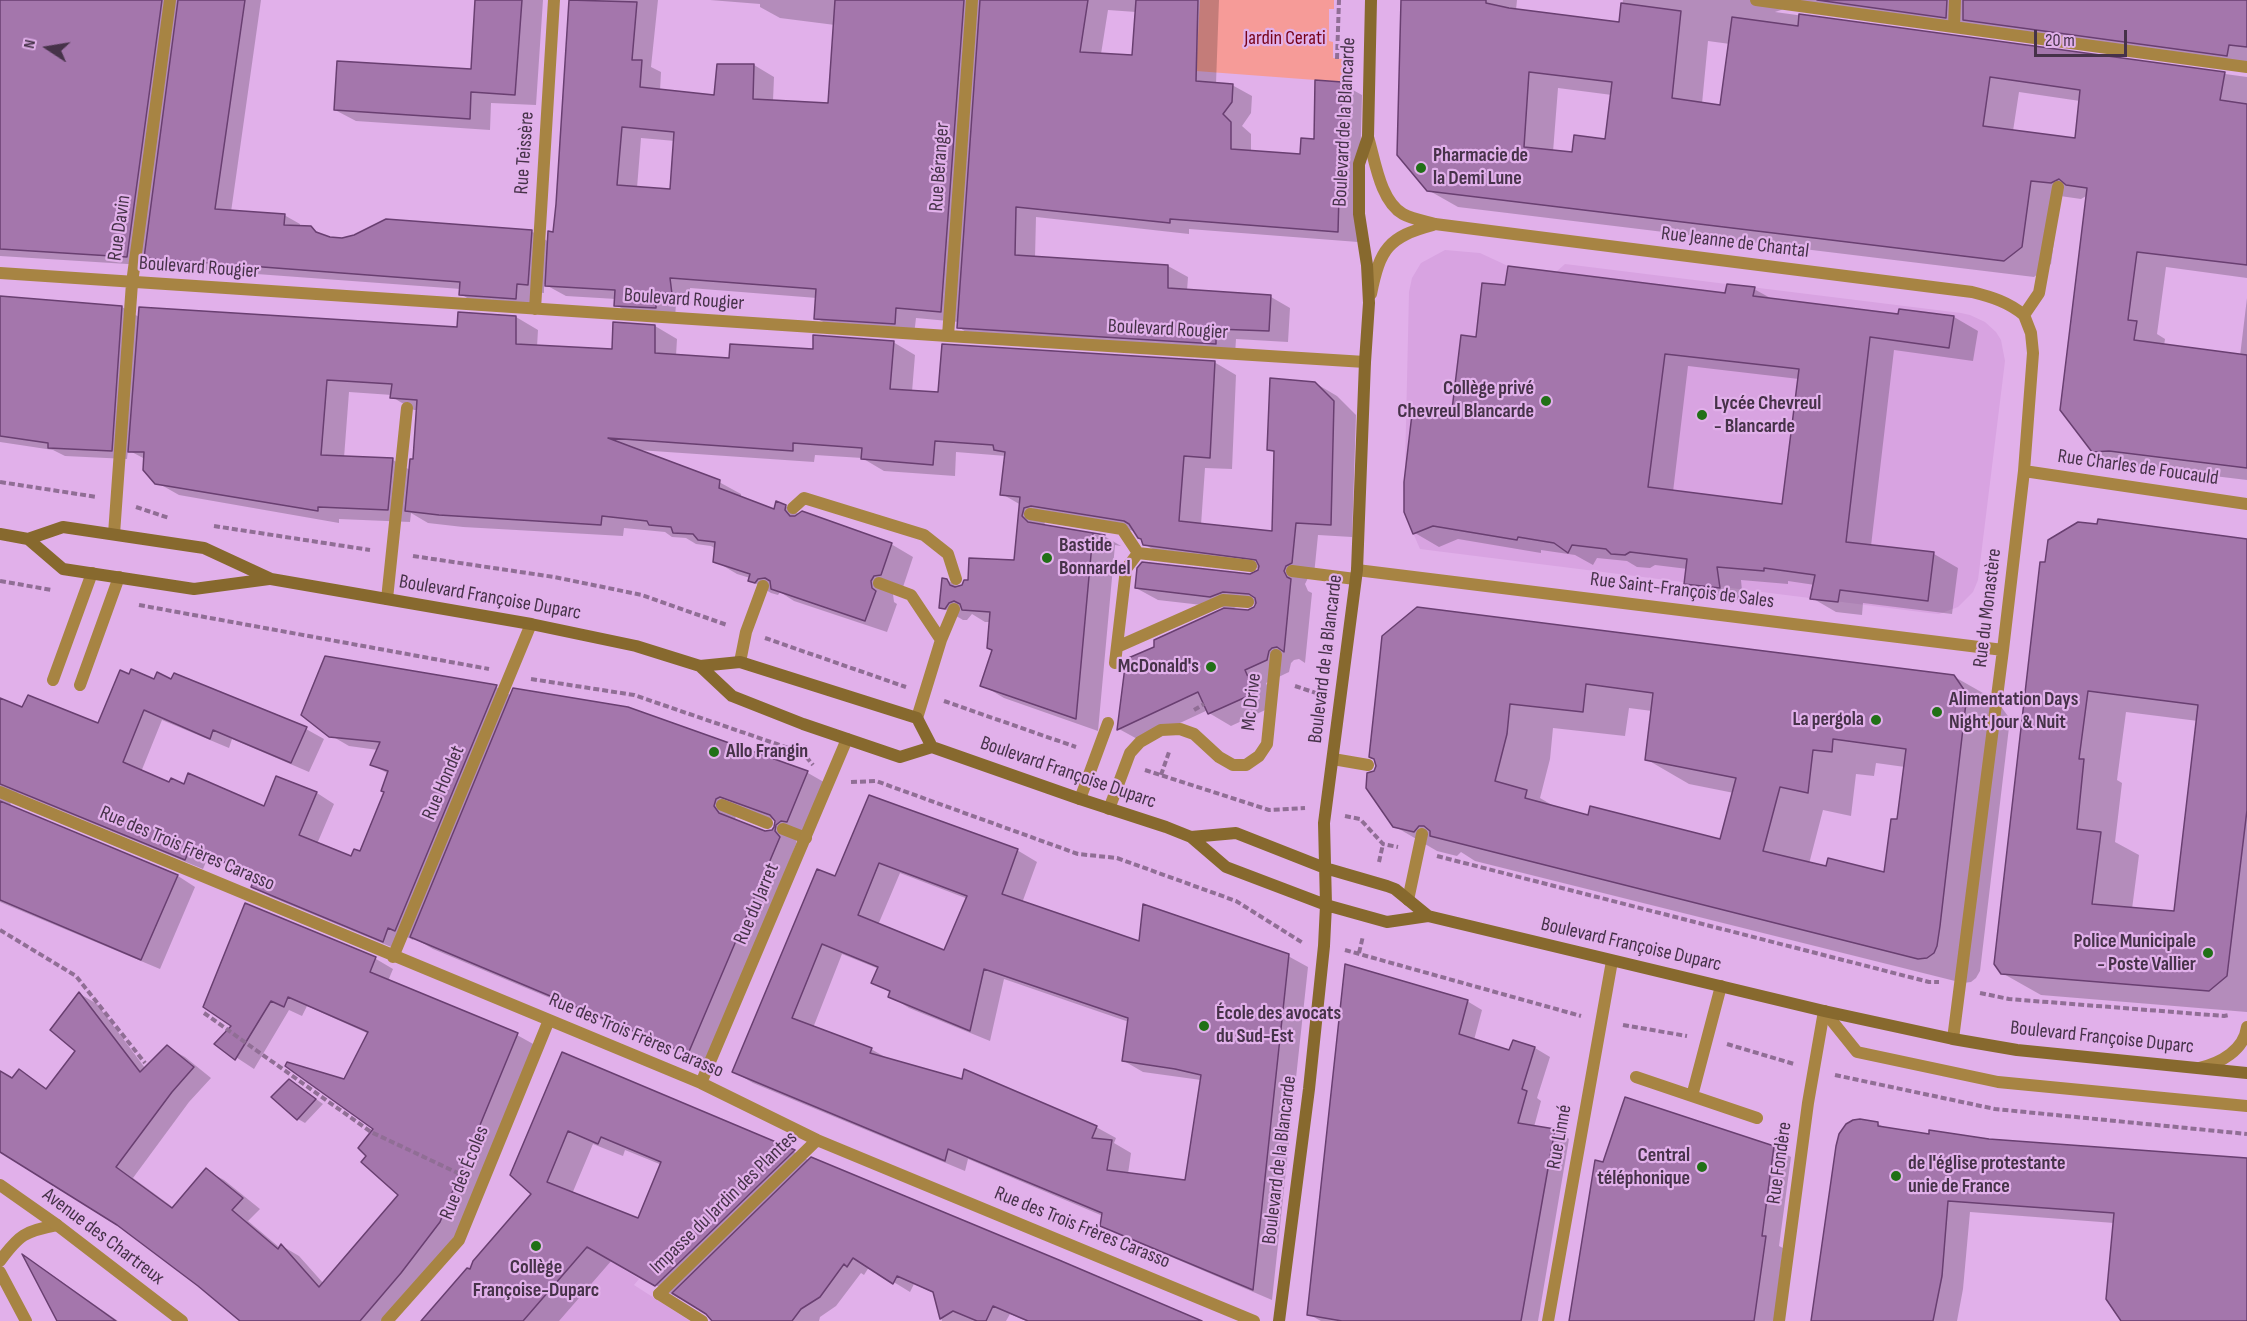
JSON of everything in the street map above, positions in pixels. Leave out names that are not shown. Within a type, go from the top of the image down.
[{"type":"main road","name":"Boulevard de la Blancarde","points":[[1280,1321],[1324,946],[1326,905],[1324,823],[1356,575],[1365,362],[1370,303],[1359,214],[1359,164],[1368,137],[1371,0]]},
{"type":"main road","name":"Boulevard Françoise Duparc","points":[[0,534],[28,539],[63,527],[204,548],[271,579],[531,624],[636,646],[700,666],[740,662],[917,718]]},
{"type":"main road","name":"Boulevard Françoise Duparc","points":[[28,539],[63,568],[92,573],[194,589],[271,579]]},
{"type":"main road","name":"Boulevard Françoise Duparc","points":[[700,666],[732,696],[802,724],[900,757],[932,747],[1191,837],[1226,867],[1326,905],[1387,922],[1428,916],[1824,1011],[1953,1039],[2017,1050],[2247,1073]]},
{"type":"main road","points":[[917,718],[932,747]]},
{"type":"main road","name":"Boulevard Françoise Duparc","points":[[1191,837],[1236,833],[1325,868],[1387,886],[1428,916]]},
{"type":"street","name":"Rue Davin","points":[[114,534],[132,283],[170,0]]},
{"type":"street","name":"Rue Teissère","points":[[535,309],[554,0]]},
{"type":"street","name":"Rue Béranger","points":[[948,336],[972,0]]},
{"type":"street","points":[[1756,0],[2247,67]]},
{"type":"street","points":[[1954,27],[1955,0]]},
{"type":"street","name":"Rue Jeanne de Chantal","points":[[1368,137],[1383,190],[1392,205],[1403,214],[1434,224],[1972,292],[2001,300],[2025,315]]},
{"type":"street","points":[[2025,315],[2039,293],[2058,187]]},
{"type":"street","name":"Rue Jeanne de Chantal","points":[[1370,303],[1376,270],[1382,255],[1394,241],[1408,231],[1434,224]]},
{"type":"street","name":"Boulevard Rougier","points":[[0,273],[1365,362]]},
{"type":"street","name":"Rue du Monastère","points":[[1953,1039],[2024,471],[2033,353],[2031,333],[2025,315]]},
{"type":"street","points":[[387,599],[407,408]]},
{"type":"street","name":"Rue Charles de Foucauld","points":[[2024,471],[2247,504]]},
{"type":"street","points":[[793,508],[804,498],[924,535],[948,555],[956,579]]},
{"type":"street","points":[[1030,514],[1122,529],[1138,553],[1251,566]]},
{"type":"street","points":[[1115,663],[1126,569],[1138,553]]},
{"type":"street","name":"Rue Saint-François de Sales","points":[[1292,571],[1356,575],[2003,650]]},
{"type":"street","points":[[52,680],[92,573]]},
{"type":"street","points":[[80,685],[119,577]]},
{"type":"street","points":[[879,583],[911,595],[941,640]]},
{"type":"street","points":[[740,662],[746,632],[763,586]]},
{"type":"street","points":[[1117,647],[1223,600],[1248,602]]},
{"type":"street","points":[[917,718],[941,640],[954,609]]},
{"type":"street","name":"Rue Hondet","points":[[393,957],[531,624]]},
{"type":"street","name":"Mc Drive","points":[[1109,809],[1130,753],[1140,742],[1161,730],[1180,729],[1194,734],[1219,757],[1233,765],[1246,765],[1259,756],[1267,744],[1276,656]]},
{"type":"street","points":[[1080,799],[1108,723]]},
{"type":"street","name":"Rue du Jarret","points":[[701,1083],[847,739]]},
{"type":"street","points":[[1333,759],[1368,765]]},
{"type":"street","name":"Rue des Trois Frères Carasso","points":[[0,792],[701,1083],[817,1140],[1254,1321]]},
{"type":"street","points":[[722,805],[767,823]]},
{"type":"street","points":[[783,829],[806,838]]},
{"type":"street","points":[[1408,900],[1422,834]]},
{"type":"street","name":"Rue Linné","points":[[1548,1321],[1612,961]]},
{"type":"street","points":[[1692,1096],[1721,986]]},
{"type":"street","points":[[1824,1011],[1857,1052],[1998,1082],[2247,1106]]},
{"type":"street","name":"Rue Fondère","points":[[1779,1321],[1808,1103],[1824,1011]]},
{"type":"street","name":"Rue des Écoles","points":[[387,1321],[459,1240],[549,1020]]},
{"type":"street","points":[[2196,1068],[2215,1064],[2224,1059],[2246,1037],[2247,1027]]},
{"type":"street","points":[[1636,1077],[1757,1118]]},
{"type":"street","name":"Impasse du Jardin des Plantes","points":[[702,1321],[659,1294],[817,1140]]},
{"type":"street","name":"Avenue des Chartreux","points":[[0,1185],[57,1225],[182,1321]]},
{"type":"street","points":[[0,1261],[15,1241],[36,1229],[57,1225]]},
{"type":"street","points":[[0,1272],[26,1321]]},
{"type":"path","points":[[1337,59],[1339,0]]},
{"type":"path","points":[[0,482],[108,498]]},
{"type":"path","points":[[0,581],[84,595]]},
{"type":"path","points":[[111,600],[491,669]]},
{"type":"path","points":[[524,681],[531,679],[634,695],[803,753],[818,772]]},
{"type":"path","points":[[1273,679],[1322,695]]},
{"type":"path","points":[[845,783],[876,780],[1078,854],[1117,858],[1236,901],[1301,942],[1310,944]]},
{"type":"path","points":[[1304,807],[1306,798]]},
{"type":"path","points":[[1341,815],[1360,819],[1383,844],[1907,976],[1947,983]]},
{"type":"path","points":[[0,930],[76,976],[145,1063]]},
{"type":"path","points":[[1336,948],[1592,1019]]},
{"type":"path","points":[[1977,991],[1983,995],[2009,999],[2224,1016],[2233,1013]]},
{"type":"path","points":[[204,1013],[371,1132],[482,1185]]},
{"type":"shaded area","name":"Lycée Chevreul - Blancarde","points":[[1445,250],[1480,253],[1508,266],[1556,272],[1565,264],[1961,313],[1985,322],[2001,340],[2005,361],[1978,580],[1973,592],[1958,607],[1939,614],[1420,549],[1404,512],[1409,292],[1412,278],[1421,263]]},
{"type":"shaded area","name":"Collège Françoise-Duparc","points":[[522,1205],[639,1279],[634,1285],[690,1321],[421,1321]]},
{"type":"green space","name":"Jardin Cerati","points":[[1200,0],[1334,0],[1334,9],[1329,9],[1329,41],[1333,42],[1333,58],[1342,59],[1342,82],[1196,71]]},
{"type":"building","points":[[0,0],[162,0],[127,257],[0,249]]},
{"type":"building","points":[[178,0],[245,0],[215,209],[285,214],[284,225],[311,226],[316,232],[342,238],[354,235],[386,219],[532,230],[528,285],[517,284],[516,299],[459,295],[460,282],[144,258]]},
{"type":"building","points":[[475,0],[522,0],[515,95],[471,92],[470,119],[334,110],[337,61],[471,69]]},
{"type":"building","points":[[569,0],[637,2],[632,60],[642,60],[640,87],[714,95],[717,64],[754,64],[753,99],[828,103],[835,0],[964,0],[941,312],[896,308],[895,324],[814,319],[816,289],[670,278],[672,294],[656,292],[656,308],[614,306],[615,290],[545,286],[548,231],[553,232]],"holes":[[[622,127],[674,132],[670,189],[617,185]]]},
{"type":"building","points":[[980,0],[1088,0],[1080,52],[1132,55],[1136,0],[1198,0],[1196,81],[1233,84],[1232,102],[1223,114],[1231,122],[1231,149],[1300,154],[1301,138],[1314,139],[1315,80],[1342,82],[1338,232],[1170,219],[1170,223],[1016,207],[1015,255],[1168,265],[1168,288],[1271,295],[1269,331],[1216,329],[1216,344],[957,328]]},
{"type":"building","points":[[1401,0],[1486,0],[1486,3],[1509,8],[1619,22],[1621,3],[1681,11],[1672,98],[1720,105],[1732,17],[1798,26],[1799,14],[2225,72],[2220,100],[2247,104],[2247,265],[2137,252],[2128,320],[2137,321],[2134,340],[2247,355],[2247,468],[2109,451],[2092,452],[2060,410],[2087,188],[2066,185],[2059,179],[2051,183],[2031,181],[2022,247],[2004,261],[1427,191],[1397,155]],"holes":[[[1529,72],[1612,82],[1605,139],[1574,135],[1572,152],[1524,147]],[[1990,77],[2080,90],[2075,138],[1983,126]]]},
{"type":"building","points":[[1817,0],[1947,0],[1946,18]]},
{"type":"building","points":[[1963,0],[2247,0],[2247,47],[2229,45],[2227,56],[1963,20]]},
{"type":"building","points":[[1508,266],[1725,293],[1727,284],[1755,287],[1753,296],[1898,314],[1899,309],[1954,316],[1949,348],[1870,337],[1846,542],[1934,552],[1928,601],[1840,590],[1838,602],[1810,599],[1815,575],[1764,568],[1764,571],[1717,567],[1720,588],[1684,584],[1687,559],[1630,552],[1625,555],[1611,554],[1606,549],[1572,545],[1568,553],[1554,543],[1518,537],[1517,540],[1433,526],[1413,534],[1404,512],[1404,482],[1412,414],[1451,418],[1461,335],[1476,337],[1482,283],[1505,285]],"holes":[[[1665,354],[1799,369],[1782,504],[1648,487]]]},
{"type":"building","points":[[0,296],[122,306],[112,451],[48,448],[48,443],[0,436]]},
{"type":"building","points":[[139,307],[457,327],[458,312],[516,316],[516,344],[612,349],[613,322],[655,325],[655,353],[729,358],[730,344],[813,349],[813,335],[894,341],[890,389],[938,392],[942,344],[1215,361],[1210,458],[1184,456],[1179,521],[1272,531],[1274,451],[1267,450],[1270,378],[1315,382],[1334,401],[1331,525],[1296,523],[1292,563],[1286,566],[1284,571],[1291,579],[1284,652],[1277,647],[1272,648],[1267,660],[1245,670],[1255,693],[1208,714],[1198,692],[1117,730],[1126,659],[1154,647],[1154,640],[1224,608],[1248,610],[1256,603],[1255,598],[1249,594],[1223,592],[1210,597],[1135,588],[1137,568],[1142,562],[1250,574],[1258,570],[1256,560],[1143,545],[1141,539],[1124,521],[1031,506],[1024,508],[1022,516],[1028,522],[1105,535],[1093,533],[1076,719],[980,686],[992,650],[987,648],[990,612],[962,610],[960,604],[954,601],[949,603],[945,609],[939,608],[942,578],[947,579],[950,585],[955,587],[962,585],[964,580],[968,580],[969,558],[1014,560],[1020,497],[1000,495],[1005,452],[994,450],[993,445],[935,441],[933,465],[861,459],[862,448],[793,443],[793,451],[608,438],[720,480],[719,488],[774,509],[776,501],[786,505],[785,510],[790,516],[795,516],[802,511],[892,543],[881,575],[874,576],[871,581],[872,588],[876,591],[865,621],[771,589],[770,581],[765,578],[758,579],[755,583],[748,581],[750,574],[713,562],[715,542],[698,540],[693,534],[673,533],[671,527],[649,525],[647,521],[602,516],[601,525],[405,511],[410,459],[413,459],[417,400],[390,398],[392,384],[327,380],[321,455],[393,458],[388,510],[318,507],[318,511],[155,484],[143,470],[144,452],[128,452]]},
{"type":"building","points":[[2098,519],[2247,539],[2247,810],[2227,976],[2209,991],[2001,974],[1994,964],[2040,562],[2045,562],[2048,540],[2078,522],[2097,524]],"holes":[[[2088,691],[2198,705],[2174,911],[2092,904],[2101,832],[2077,829],[2084,759],[2079,759]]]},
{"type":"building","points":[[1417,607],[1954,675],[1967,694],[1940,926],[1934,953],[1927,958],[1918,959],[1430,836],[1430,831],[1424,826],[1419,826],[1414,832],[1393,827],[1366,788],[1367,773],[1374,771],[1376,766],[1374,759],[1369,757],[1382,636]],"holes":[[[1586,684],[1653,693],[1645,760],[1736,778],[1720,839],[1590,806],[1588,815],[1525,798],[1527,790],[1495,781],[1507,734],[1510,704],[1583,712]],[[1833,739],[1906,749],[1897,819],[1891,819],[1884,872],[1828,858],[1826,866],[1763,851],[1780,787],[1808,793],[1813,750],[1832,752]]]},
{"type":"building","points":[[325,656],[497,685],[395,931],[388,928],[383,942],[251,887],[256,875],[190,848],[185,860],[0,784],[0,698],[22,707],[28,695],[98,723],[120,670],[129,674],[131,669],[154,679],[157,672],[171,679],[174,673],[307,727],[291,763],[213,730],[210,739],[144,710],[123,762],[169,782],[171,778],[184,784],[188,773],[264,806],[276,776],[317,792],[299,835],[351,856],[354,849],[360,851],[384,792],[381,791],[388,771],[370,765],[380,742],[329,737],[301,715]]},
{"type":"building","points":[[513,688],[628,707],[808,771],[787,822],[781,821],[776,825],[775,831],[780,837],[688,1054],[410,937]],"holes":[[[720,797],[770,815],[775,821],[774,827],[772,830],[765,831],[719,813],[714,806],[716,799]]]},
{"type":"building","points":[[869,795],[1018,849],[1002,894],[1139,941],[1143,904],[1289,954],[1253,1290],[1100,1226],[1102,1213],[948,1149],[945,1161],[732,1072],[817,869],[835,876]],"holes":[[[879,863],[967,896],[944,950],[858,915]],[[822,944],[878,967],[871,983],[890,991],[888,997],[970,1031],[984,969],[1128,1018],[1122,1061],[1201,1075],[1185,1180],[1107,1170],[1112,1140],[1092,1138],[1097,1126],[964,1069],[962,1079],[870,1053],[872,1048],[792,1018]]]},
{"type":"building","points":[[0,801],[178,875],[141,960],[0,900]]},
{"type":"building","points":[[245,903],[376,957],[370,972],[518,1033],[440,1222],[360,1321],[240,1321],[117,1225],[0,1152],[0,1071],[12,1078],[19,1069],[46,1089],[75,1051],[50,1030],[79,992],[140,1072],[167,1045],[194,1067],[172,1092],[116,1167],[172,1208],[206,1168],[243,1198],[232,1210],[278,1249],[281,1244],[319,1287],[398,1195],[361,1162],[366,1156],[358,1148],[373,1129],[285,1066],[287,1062],[344,1079],[368,1032],[288,997],[284,1007],[271,1001],[235,1060],[214,1044],[231,1026],[203,1007]]},
{"type":"building","points":[[1345,964],[1468,1000],[1459,1034],[1509,1050],[1513,1040],[1535,1047],[1522,1089],[1527,1091],[1518,1123],[1555,1129],[1521,1321],[1342,1321],[1307,1315]]},
{"type":"building","points":[[562,1052],[795,1150],[655,1286],[587,1247],[523,1321],[421,1321],[467,1268],[470,1269],[473,1261],[531,1194],[510,1175]],"holes":[[[568,1131],[598,1144],[601,1137],[661,1162],[638,1218],[547,1182]]]},
{"type":"building","points":[[289,1079],[316,1099],[297,1120],[271,1097]]},
{"type":"building","points":[[1625,1097],[1774,1146],[1762,1236],[1766,1236],[1754,1321],[1569,1321],[1595,1160],[1603,1162]]},
{"type":"building","points":[[1860,1119],[1878,1122],[1878,1126],[1929,1134],[1929,1130],[1989,1139],[2247,1158],[2247,1321],[2121,1321],[2106,1299],[2114,1213],[1948,1201],[1942,1276],[1933,1321],[1811,1321],[1836,1146],[1839,1134],[1846,1124]]},
{"type":"building","points":[[811,1157],[1202,1321],[1028,1321],[993,1306],[986,1321],[977,1321],[953,1311],[940,1319],[933,1292],[897,1276],[893,1284],[853,1258],[847,1267],[844,1264],[820,1297],[801,1309],[792,1321],[712,1321],[706,1314],[672,1293]]},
{"type":"building","points":[[22,1254],[116,1321],[57,1321]]},
{"type":"place","name":"Pharmacie de la Demi Lune","points":[[1421,168]]},
{"type":"place","name":"Collège privé Chevreul Blancarde","points":[[1546,401]]},
{"type":"place","name":"Lycée Chevreul - Blancarde","points":[[1702,415]]},
{"type":"place","name":"Bastide Bonnardel","points":[[1047,558]]},
{"type":"place","name":"McDonald's","points":[[1211,667]]},
{"type":"place","name":"Alimentation Days Night Jour & Nuit","points":[[1937,712]]},
{"type":"place","name":"La pergola","points":[[1876,720]]},
{"type":"place","name":"Allo Frangin","points":[[714,752]]},
{"type":"place","name":"Police Municipale - Poste Vallier","points":[[2208,953]]},
{"type":"place","name":"École des avocats du Sud-Est","points":[[1204,1026]]},
{"type":"place","name":"Central téléphonique","points":[[1702,1167]]},
{"type":"place","name":"de l'église protestante unie de France","points":[[1896,1176]]},
{"type":"place","name":"Collège Françoise-Duparc","points":[[536,1246]]}]
